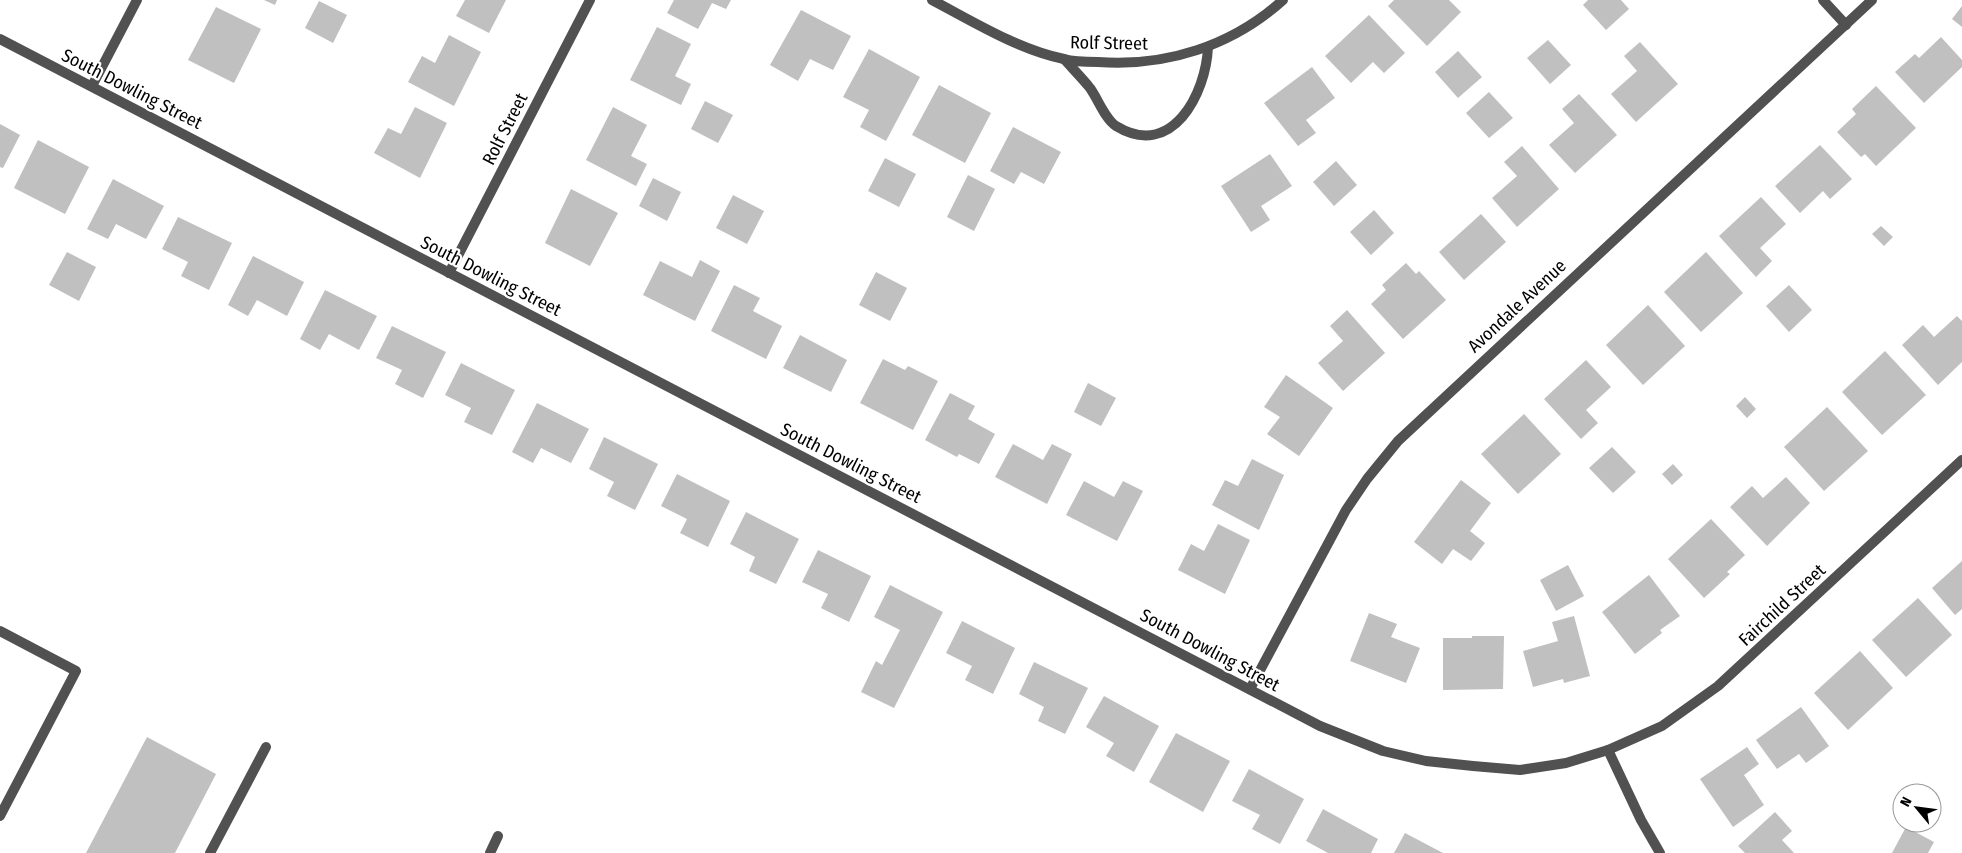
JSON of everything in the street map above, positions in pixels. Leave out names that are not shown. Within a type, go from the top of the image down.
[{"type":"street","points":[[92,86],[137,0]]},
{"type":"street","name":"Rolf Street","points":[[449,273],[590,0]]},
{"type":"street","name":"Rolf Street","points":[[932,0],[998,34],[1064,59],[1138,63],[1176,57],[1208,47],[1239,33],[1283,0]]},
{"type":"street","points":[[1823,0],[1846,25]]},
{"type":"street","name":"Avondale Avenue","points":[[1250,688],[1346,510],[1367,479],[1398,441],[1872,0]]},
{"type":"street","name":"South Dowling Street","points":[[0,40],[1345,737],[1383,751],[1426,761],[1520,770],[1566,763],[1608,750]]},
{"type":"street","points":[[1064,59],[1090,88],[1114,125],[1132,134],[1150,137],[1166,132],[1188,112],[1208,59],[1208,47]]},
{"type":"street","name":"Fairchild Street","points":[[1608,750],[1662,726],[1718,686],[1962,460]]},
{"type":"street","points":[[0,631],[76,671],[0,816]]},
{"type":"street","points":[[210,853],[266,747]]},
{"type":"street","points":[[1608,750],[1640,820],[1660,853]]},
{"type":"street","points":[[490,853],[498,836]]},
{"type":"building","points":[[264,0],[277,0],[275,5]]},
{"type":"building","points":[[465,0],[506,0],[489,33],[456,16]]},
{"type":"building","points":[[674,0],[731,0],[726,9],[712,3],[698,29],[667,13]]},
{"type":"building","points":[[1394,0],[1449,0],[1461,12],[1427,46],[1388,6]]},
{"type":"building","points":[[1588,0],[1621,0],[1629,9],[1606,30],[1583,5]]},
{"type":"building","points":[[319,1],[347,15],[333,43],[305,28]]},
{"type":"building","points":[[1962,6],[1962,27],[1952,19]]},
{"type":"building","points":[[216,7],[261,29],[234,83],[188,60]]},
{"type":"building","points":[[801,10],[851,36],[833,70],[810,59],[798,81],[770,65]]},
{"type":"building","points":[[1369,15],[1405,53],[1384,73],[1373,62],[1351,83],[1325,56]]},
{"type":"building","points":[[657,27],[691,44],[675,76],[691,84],[681,105],[630,80]]},
{"type":"building","points":[[449,35],[481,52],[454,106],[408,82],[422,56],[435,63]]},
{"type":"building","points":[[1941,37],[1962,60],[1962,67],[1924,103],[1895,72],[1915,54],[1919,58]]},
{"type":"building","points":[[1548,40],[1571,65],[1550,84],[1527,58]]},
{"type":"building","points":[[1640,42],[1678,84],[1636,122],[1611,94],[1637,71],[1624,56]]},
{"type":"building","points":[[869,49],[920,77],[886,141],[860,127],[869,110],[843,97]]},
{"type":"building","points":[[1458,51],[1482,77],[1458,98],[1435,72]]},
{"type":"building","points":[[1312,67],[1335,98],[1306,120],[1316,133],[1298,146],[1264,103]]},
{"type":"building","points":[[939,85],[991,113],[965,163],[912,135]]},
{"type":"building","points":[[1876,86],[1916,128],[1876,166],[1865,154],[1861,157],[1837,132],[1856,114],[1852,109]]},
{"type":"building","points":[[1489,92],[1513,118],[1489,138],[1466,113]]},
{"type":"building","points":[[1579,94],[1617,135],[1575,173],[1549,145],[1574,123],[1562,109]]},
{"type":"building","points":[[705,101],[733,115],[718,143],[691,129]]},
{"type":"building","points":[[415,107],[447,123],[420,178],[374,153],[388,128],[401,134]]},
{"type":"building","points":[[613,107],[647,125],[631,156],[647,164],[636,186],[586,160]]},
{"type":"building","points":[[0,124],[20,135],[3,168],[0,167]]},
{"type":"building","points":[[1013,127],[1061,152],[1044,184],[1021,172],[1014,184],[990,171]]},
{"type":"building","points":[[38,140],[89,167],[65,214],[14,188]]},
{"type":"building","points":[[1820,145],[1852,179],[1830,199],[1823,191],[1800,213],[1775,186]]},
{"type":"building","points":[[1522,146],[1559,189],[1517,227],[1492,198],[1517,176],[1504,162]]},
{"type":"building","points":[[1270,154],[1292,186],[1261,206],[1270,220],[1251,232],[1221,186]]},
{"type":"building","points":[[885,158],[916,174],[899,207],[868,191]]},
{"type":"building","points":[[1336,161],[1357,185],[1334,206],[1313,182]]},
{"type":"building","points":[[968,175],[995,189],[974,231],[947,217]]},
{"type":"building","points":[[653,178],[681,192],[667,221],[639,206]]},
{"type":"building","points":[[113,179],[164,206],[146,239],[116,224],[108,239],[87,229]]},
{"type":"building","points":[[571,189],[618,213],[590,266],[545,243]]},
{"type":"building","points":[[733,195],[764,211],[747,244],[716,228]]},
{"type":"building","points":[[1761,197],[1786,224],[1760,248],[1772,261],[1756,277],[1719,236]]},
{"type":"building","points":[[1374,210],[1394,233],[1371,255],[1350,232]]},
{"type":"building","points":[[1481,214],[1506,242],[1464,280],[1439,252]]},
{"type":"building","points":[[178,217],[232,243],[209,290],[181,276],[188,262],[162,249]]},
{"type":"building","points":[[1881,226],[1893,237],[1884,246],[1872,234]]},
{"type":"building","points":[[67,252],[96,267],[79,301],[49,285]]},
{"type":"building","points":[[1706,252],[1743,293],[1701,332],[1664,292]]},
{"type":"building","points":[[253,256],[304,282],[287,316],[257,300],[248,316],[228,305]]},
{"type":"building","points":[[700,260],[720,271],[695,321],[643,295],[660,261],[692,277]]},
{"type":"building","points":[[1406,263],[1416,274],[1419,271],[1446,300],[1403,339],[1371,304],[1386,290],[1382,285]]},
{"type":"building","points":[[876,272],[907,288],[890,321],[859,305]]},
{"type":"building","points":[[734,285],[760,298],[753,311],[782,326],[766,359],[711,331]]},
{"type":"building","points":[[1789,285],[1812,310],[1789,332],[1766,306]]},
{"type":"building","points":[[325,290],[377,316],[359,350],[329,334],[320,350],[300,339]]},
{"type":"building","points":[[1648,305],[1685,346],[1643,385],[1606,345]]},
{"type":"building","points":[[1347,310],[1385,353],[1343,391],[1318,363],[1343,341],[1330,326]]},
{"type":"building","points":[[1957,316],[1962,321],[1962,362],[1938,385],[1902,345],[1923,325],[1934,337]]},
{"type":"building","points":[[392,326],[446,352],[423,398],[395,384],[402,370],[376,358]]},
{"type":"building","points":[[800,335],[847,360],[831,392],[783,368]]},
{"type":"building","points":[[1885,351],[1926,395],[1882,435],[1842,392]]},
{"type":"building","points":[[883,359],[905,370],[908,366],[938,381],[913,430],[860,403]]},
{"type":"building","points":[[1586,360],[1611,387],[1586,410],[1598,423],[1581,439],[1544,399]]},
{"type":"building","points":[[461,363],[515,390],[492,435],[464,422],[471,408],[445,395]]},
{"type":"building","points":[[1286,375],[1333,408],[1299,456],[1267,434],[1280,417],[1264,407]]},
{"type":"building","points":[[1088,383],[1116,398],[1101,426],[1074,412]]},
{"type":"building","points":[[950,393],[975,406],[968,419],[995,434],[979,464],[959,454],[957,457],[925,440]]},
{"type":"building","points":[[1745,397],[1756,409],[1747,418],[1736,406]]},
{"type":"building","points":[[537,403],[589,429],[571,463],[541,448],[533,463],[512,452]]},
{"type":"building","points":[[1827,407],[1868,451],[1824,491],[1784,447]]},
{"type":"building","points":[[1524,414],[1561,454],[1518,494],[1481,454]]},
{"type":"building","points":[[604,437],[658,464],[635,510],[607,496],[614,482],[589,469]]},
{"type":"building","points":[[1013,444],[1043,460],[1052,444],[1072,454],[1047,504],[995,477]]},
{"type":"building","points":[[1612,447],[1636,472],[1613,493],[1589,468]]},
{"type":"building","points":[[1252,459],[1284,475],[1259,530],[1212,505],[1225,480],[1238,486]]},
{"type":"building","points":[[1673,464],[1683,475],[1672,485],[1662,474]]},
{"type":"building","points":[[677,474],[730,501],[708,547],[680,533],[687,519],[661,506]]},
{"type":"building","points":[[1786,477],[1810,503],[1767,546],[1730,507],[1752,486],[1763,498]]},
{"type":"building","points":[[1461,480],[1491,503],[1470,531],[1485,543],[1471,561],[1453,549],[1442,564],[1414,542]]},
{"type":"building","points":[[1084,481],[1114,497],[1123,481],[1143,491],[1117,541],[1066,515]]},
{"type":"building","points":[[746,512],[799,539],[776,584],[749,571],[755,557],[730,544]]},
{"type":"building","points":[[1711,519],[1745,555],[1727,572],[1730,574],[1704,598],[1668,559]]},
{"type":"building","points":[[1218,524],[1250,540],[1225,594],[1178,570],[1191,544],[1204,551]]},
{"type":"building","points":[[818,550],[871,576],[849,622],[821,608],[828,594],[802,582]]},
{"type":"building","points":[[1962,561],[1962,609],[1955,615],[1932,588]]},
{"type":"building","points":[[1568,565],[1584,596],[1556,611],[1540,580]]},
{"type":"building","points":[[1649,575],[1680,616],[1660,630],[1662,633],[1635,654],[1602,612]]},
{"type":"building","points":[[890,585],[943,612],[894,708],[861,692],[876,661],[882,665],[900,630],[874,617]]},
{"type":"building","points":[[1918,598],[1952,635],[1906,677],[1872,640]]},
{"type":"building","points":[[1369,613],[1397,624],[1391,637],[1420,648],[1406,683],[1350,661]]},
{"type":"building","points":[[1574,616],[1590,676],[1564,683],[1563,679],[1533,687],[1523,651],[1558,641],[1552,622]]},
{"type":"building","points":[[962,621],[1015,648],[993,694],[965,680],[972,666],[946,653]]},
{"type":"building","points":[[1472,636],[1504,636],[1503,689],[1443,690],[1443,638],[1472,638]]},
{"type":"building","points":[[1860,651],[1893,688],[1848,730],[1814,693]]},
{"type":"building","points":[[1034,662],[1088,688],[1065,734],[1038,721],[1044,707],[1019,694]]},
{"type":"building","points":[[1104,696],[1159,726],[1134,772],[1106,756],[1114,743],[1086,727]]},
{"type":"building","points":[[1801,707],[1829,746],[1806,763],[1799,754],[1777,769],[1756,740]]},
{"type":"building","points":[[1176,733],[1230,761],[1203,812],[1149,782]]},
{"type":"building","points":[[147,737],[216,774],[175,853],[86,853]]},
{"type":"building","points":[[1747,747],[1759,764],[1744,775],[1764,805],[1733,827],[1700,779]]},
{"type":"building","points":[[1249,769],[1304,799],[1280,844],[1252,829],[1260,815],[1232,801]]},
{"type":"building","points":[[1323,809],[1378,839],[1371,853],[1328,853],[1306,841]]},
{"type":"building","points":[[1775,812],[1792,831],[1782,840],[1794,853],[1745,853],[1738,846]]},
{"type":"building","points":[[1405,833],[1443,853],[1394,853]]},
{"type":"building","points":[[1903,833],[1917,833],[1934,842],[1928,853],[1892,853]]}]
